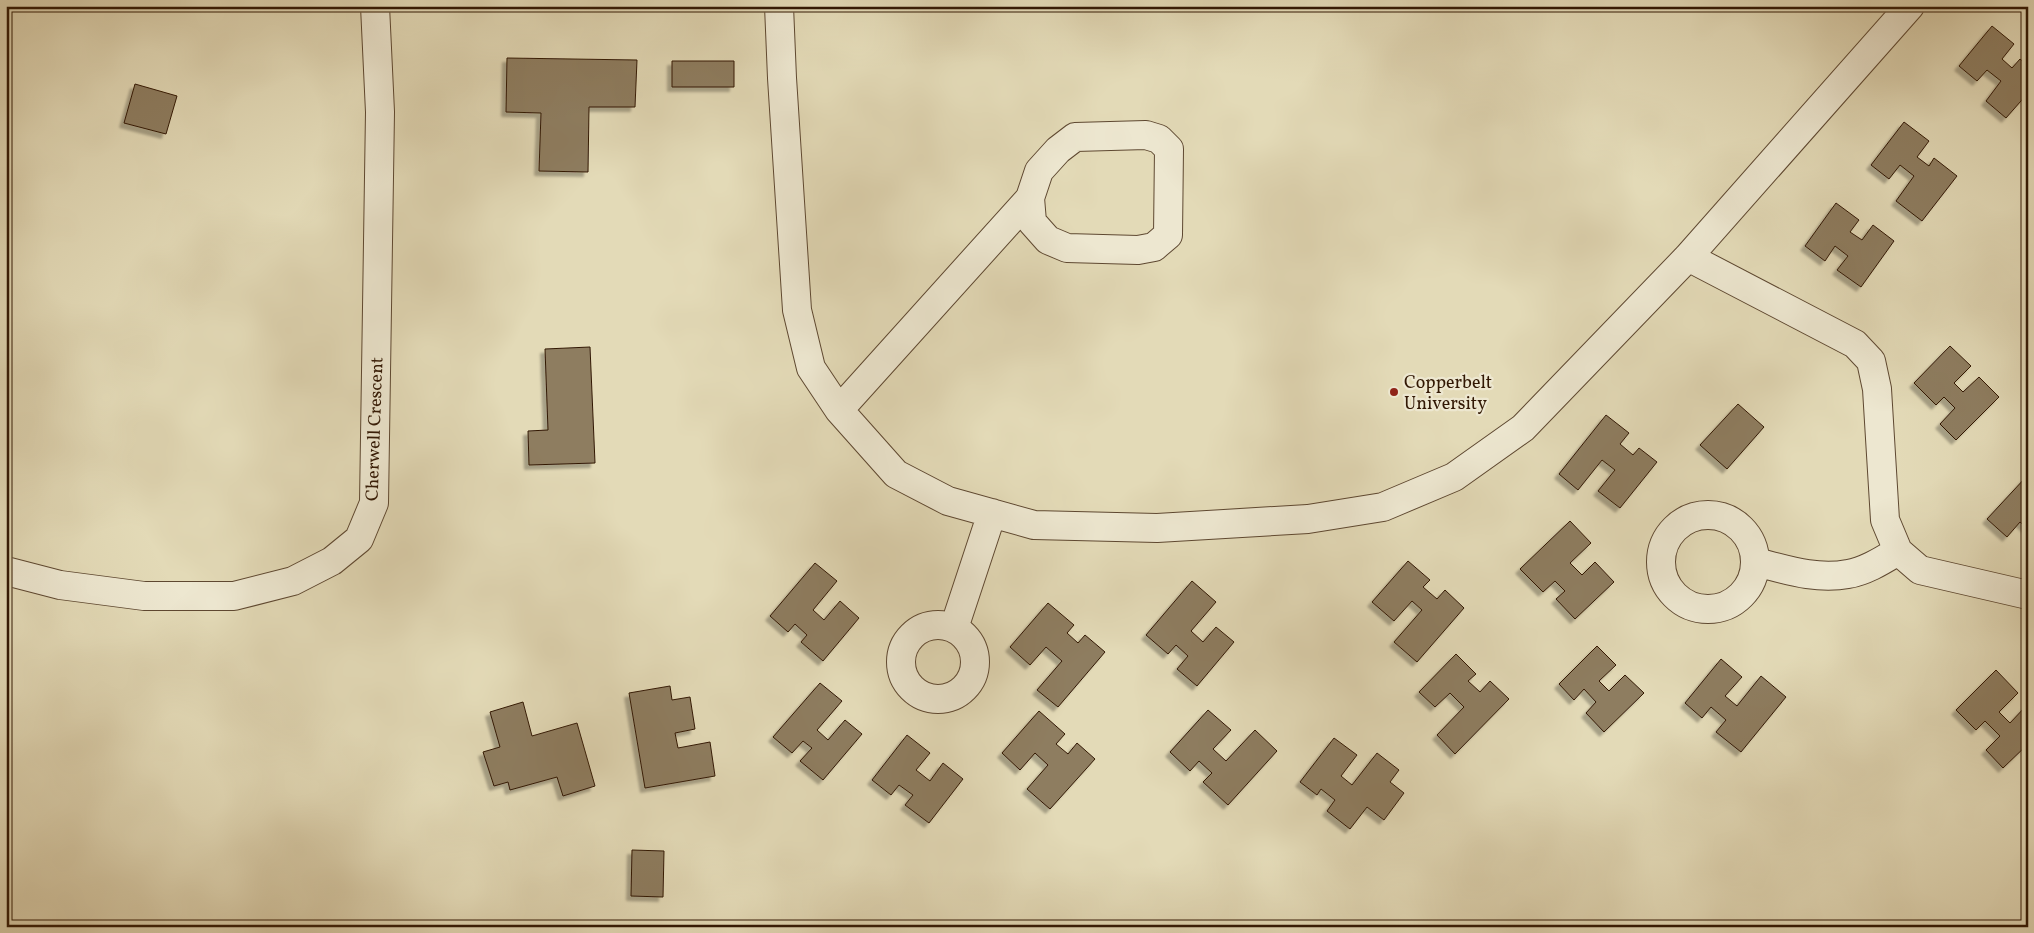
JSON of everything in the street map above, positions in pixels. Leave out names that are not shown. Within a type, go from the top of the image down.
[{"type":"street","name":"Cherwell Crescent","points":[[6,570],[60,585],[144,596],[234,596],[293,582],[332,561],[359,539],[374,503],[380,112],[375,6]]},
{"type":"street","points":[[779,6],[797,310],[811,368],[838,410],[896,474],[948,501],[1034,525],[1157,528],[1308,520],[1383,507],[1454,477],[1523,428],[1688,257],[1910,6]]},
{"type":"street","points":[[838,410],[1030,198],[1039,171],[1058,150],[1075,137],[1146,135],[1160,139],[1169,150],[1168,235],[1154,247],[1138,250],[1067,248],[1048,240],[1032,222],[1030,198]]},
{"type":"street","points":[[1688,257],[1855,344],[1871,362],[1878,389],[1885,520],[1898,551],[1920,570],[2028,595]]},
{"type":"street","points":[[954,628],[992,513]]},
{"type":"street","points":[[1756,562],[1820,577],[1850,574],[1876,564],[1898,551]]},
{"type":"building","points":[[1992,26],[2014,44],[2002,59],[2012,68],[2020,59],[2028,66],[2028,93],[2006,118],[1986,101],[2001,81],[1987,70],[1977,81],[1959,66]]},
{"type":"building","points":[[507,58],[637,60],[635,107],[589,107],[588,172],[539,171],[541,113],[506,112]]},
{"type":"building","points":[[672,61],[734,61],[734,87],[672,87]]},
{"type":"building","points":[[135,84],[177,96],[166,134],[124,123]]},
{"type":"building","points":[[1904,122],[1929,141],[1917,157],[1929,166],[1934,158],[1957,176],[1922,221],[1896,201],[1914,176],[1900,165],[1889,179],[1871,165]]},
{"type":"building","points":[[1836,203],[1859,220],[1850,232],[1862,240],[1873,225],[1894,241],[1861,287],[1837,270],[1848,256],[1835,246],[1825,261],[1805,246]]},
{"type":"building","points":[[1950,346],[1971,366],[1954,383],[1963,392],[1979,377],[1999,397],[1956,440],[1940,424],[1955,408],[1944,397],[1936,405],[1914,383]]},
{"type":"building","points":[[590,347],[595,463],[529,465],[528,431],[548,430],[545,349]]},
{"type":"building","points":[[1738,404],[1764,427],[1727,469],[1700,445]]},
{"type":"building","points":[[1606,415],[1629,433],[1620,444],[1633,455],[1639,448],[1657,462],[1620,508],[1598,491],[1615,470],[1602,460],[1578,490],[1559,474]]},
{"type":"building","points":[[2026,477],[2028,479],[2028,529],[2020,522],[2007,537],[1987,519]]},
{"type":"building","points":[[1570,521],[1591,543],[1570,563],[1582,575],[1595,562],[1614,582],[1575,619],[1556,599],[1565,591],[1555,581],[1543,592],[1520,569]]},
{"type":"building","points":[[1408,561],[1430,580],[1423,587],[1437,599],[1445,590],[1464,608],[1417,662],[1394,642],[1422,610],[1412,601],[1394,621],[1372,602]]},
{"type":"building","points":[[815,563],[837,581],[813,610],[824,620],[840,601],[859,618],[823,661],[801,642],[807,635],[795,624],[788,632],[770,616]]},
{"type":"building","points":[[1192,581],[1216,602],[1191,631],[1203,642],[1216,627],[1234,642],[1197,686],[1177,669],[1188,656],[1176,645],[1168,654],[1146,635]]},
{"type":"building","points":[[1048,603],[1074,625],[1067,633],[1078,643],[1085,635],[1105,652],[1058,707],[1037,690],[1062,661],[1046,647],[1030,665],[1010,647]]},
{"type":"building","points":[[1597,646],[1616,665],[1599,681],[1609,691],[1625,675],[1644,693],[1604,732],[1586,713],[1596,702],[1584,689],[1574,700],[1559,684]]},
{"type":"building","points":[[1456,654],[1476,674],[1468,681],[1480,692],[1490,681],[1509,699],[1455,754],[1437,735],[1464,707],[1450,693],[1435,707],[1419,692]]},
{"type":"building","points":[[1721,659],[1742,677],[1725,696],[1737,706],[1761,676],[1786,697],[1741,752],[1716,732],[1726,720],[1711,707],[1702,718],[1685,703]]},
{"type":"building","points":[[1996,670],[2018,693],[1999,712],[2010,723],[2026,706],[2028,707],[2028,744],[2003,768],[1986,750],[2000,736],[1985,721],[1976,730],[1956,710]]},
{"type":"building","points":[[820,683],[842,701],[817,730],[828,740],[845,720],[862,734],[823,780],[800,761],[812,748],[803,741],[792,753],[773,737]]},
{"type":"building","points":[[670,686],[672,700],[690,697],[695,729],[675,733],[678,748],[710,742],[715,776],[645,788],[629,693]]},
{"type":"building","points":[[523,702],[532,736],[577,723],[595,786],[563,796],[557,777],[510,790],[508,782],[494,786],[483,752],[500,747],[490,712]]},
{"type":"building","points":[[1208,710],[1231,730],[1213,749],[1226,761],[1255,730],[1277,751],[1228,805],[1203,782],[1212,773],[1199,761],[1190,771],[1170,752]]},
{"type":"building","points":[[1039,711],[1065,734],[1056,744],[1068,754],[1077,743],[1095,759],[1050,809],[1027,789],[1048,765],[1035,753],[1020,770],[1002,753]]},
{"type":"building","points":[[907,735],[930,753],[916,770],[930,781],[943,763],[963,779],[929,823],[905,805],[913,795],[899,785],[891,795],[872,780]]},
{"type":"building","points":[[1334,738],[1357,755],[1341,776],[1352,785],[1377,753],[1399,770],[1390,782],[1404,793],[1384,820],[1367,807],[1350,829],[1327,811],[1335,800],[1321,789],[1317,795],[1300,782]]},
{"type":"building","points":[[632,850],[664,851],[663,897],[631,896]]},
{"type":"place","name":"Copperbelt University","points":[[1394,392]]}]
